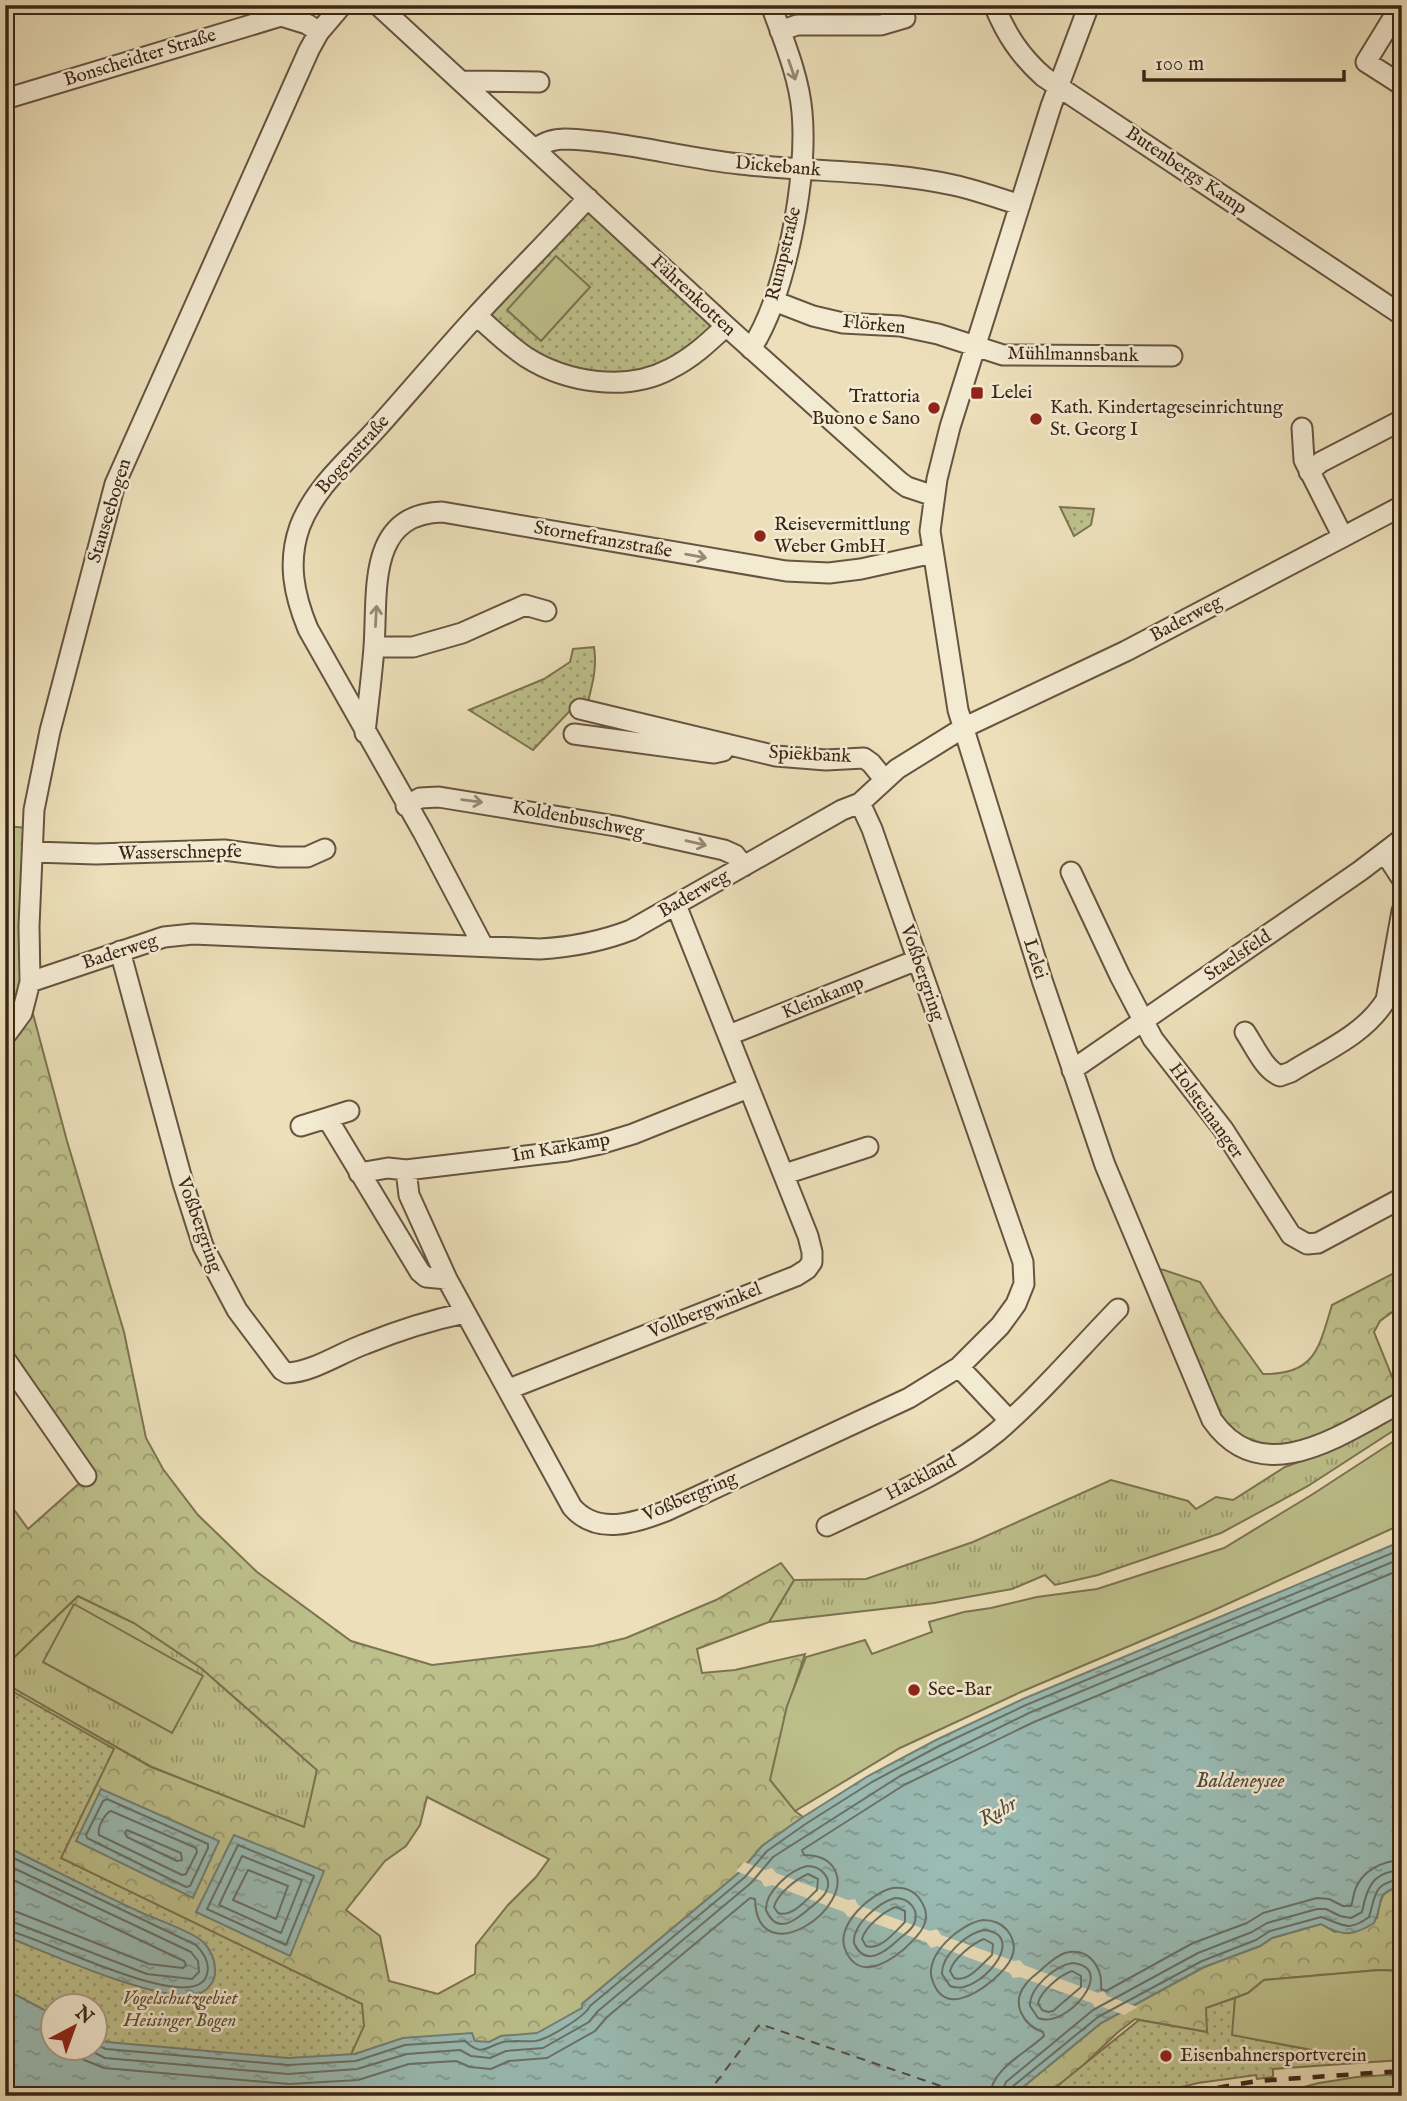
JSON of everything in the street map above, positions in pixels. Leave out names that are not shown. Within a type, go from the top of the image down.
[{"type":"street","points":[[319,32],[342,5]]},
{"type":"street","name":"Fährenkotten","points":[[379,5],[726,327],[907,487],[934,496]]},
{"type":"street","name":"Rumpstraße","points":[[751,349],[761,334],[774,301],[795,221],[801,171],[802,113],[797,85],[771,5]]},
{"type":"street","name":"Butenbergs Kamp","points":[[994,5],[1004,29],[1018,51],[1037,71],[1402,315]]},
{"type":"street","name":"Lelei","points":[[1089,5],[1059,86],[975,346],[950,427],[934,496],[930,531],[954,698],[1072,1070],[1105,1165],[1212,1420],[1237,1445],[1262,1453],[1297,1453],[1314,1448],[1402,1402]]},
{"type":"street","points":[[1401,5],[1366,62],[1402,85]]},
{"type":"street","name":"Bonscheidter Straße","points":[[5,99],[281,16],[307,24],[319,32]]},
{"type":"street","points":[[780,31],[797,25],[881,25],[905,18]]},
{"type":"street","name":"Stauseebogen","points":[[30,982],[29,926],[34,810],[41,767],[115,484],[319,32]]},
{"type":"street","points":[[463,81],[539,82]]},
{"type":"street","name":"Dickebank","points":[[536,148],[548,141],[601,141],[727,163],[801,171],[862,173],[954,185],[1020,205]]},
{"type":"street","name":"Bogenstraße","points":[[483,946],[308,629],[297,602],[292,574],[294,544],[307,509],[322,487],[588,198]]},
{"type":"street","name":"Flörken","points":[[774,301],[843,323],[900,326],[975,346]]},
{"type":"street","points":[[477,316],[528,358],[562,374],[603,381],[631,381],[669,370],[703,348],[726,327]]},
{"type":"street","name":"Mühlmannsbank","points":[[975,346],[1012,356],[1172,356]]},
{"type":"street","points":[[1310,472],[1321,462],[1402,420]]},
{"type":"street","points":[[1302,428],[1301,447],[1310,472],[1343,537]]},
{"type":"street","name":"Baderweg","points":[[30,982],[164,937],[192,934],[569,948],[603,941],[631,930],[842,810],[860,803],[884,779],[920,753],[963,728],[1126,651],[1402,506]]},
{"type":"street","name":"Stornefranzstraße","points":[[365,733],[381,556],[397,529],[408,520],[424,513],[442,512],[786,570],[829,573],[861,569],[933,553]]},
{"type":"street","points":[[374,647],[414,647],[462,633],[525,606],[547,611]]},
{"type":"street","name":"Spiekbank","points":[[580,709],[776,756],[825,760],[864,758],[884,779]]},
{"type":"street","name":"Spiekbank","points":[[574,734],[714,752],[723,751],[727,744]]},
{"type":"street","name":"Koldenbuschweg","points":[[406,806],[420,798],[439,797],[558,815],[724,850],[735,855],[744,866]]},
{"type":"street","name":"Voßbergring","points":[[120,951],[183,1183],[203,1246],[237,1310],[282,1370],[287,1373],[305,1369],[367,1343],[431,1321],[465,1313],[572,1507],[585,1520],[602,1525],[645,1519],[909,1398],[959,1367],[1009,1315],[1021,1292],[1025,1273],[1016,1243],[872,829],[860,803]]},
{"type":"street","name":"Staelsfeld","points":[[1072,1070],[1402,839]]},
{"type":"street","name":"Wasserschnepfe","points":[[33,852],[96,854],[224,850],[279,857],[307,857],[325,849]]},
{"type":"street","points":[[1385,853],[1402,879]]},
{"type":"street","name":"Holsteinanger","points":[[1071,872],[1142,1021],[1223,1129],[1286,1229],[1299,1241],[1307,1244],[1318,1243],[1402,1198]]},
{"type":"street","name":"Vollbergwinkel","points":[[509,1389],[796,1276],[812,1262],[812,1252],[785,1174],[676,905]]},
{"type":"street","points":[[1245,1032],[1267,1065],[1280,1076],[1292,1072],[1356,1034],[1386,1000],[1402,911]]},
{"type":"street","name":"Kleinkamp","points":[[729,1035],[917,960]]},
{"type":"street","points":[[5,1036],[22,1013],[30,982]]},
{"type":"street","name":"Im Karkamp","points":[[359,1173],[567,1151],[600,1144],[633,1134],[748,1088]]},
{"type":"street","points":[[301,1126],[349,1111]]},
{"type":"street","points":[[327,1118],[420,1272],[426,1277],[447,1279]]},
{"type":"street","points":[[785,1174],[868,1147]]},
{"type":"street","points":[[406,1170],[409,1195],[465,1313]]},
{"type":"street","name":"Hackland","points":[[827,1526],[942,1469],[990,1436],[1118,1309]]},
{"type":"street","points":[[5,1359],[86,1476]]},
{"type":"street","points":[[959,1367],[1009,1420]]},
{"type":"green space","points":[[588,198],[726,326],[698,351],[617,381],[528,358],[477,316]]},
{"type":"green space","points":[[556,256],[590,287],[541,341],[507,310]]},
{"type":"green space","points":[[1060,507],[1094,509],[1091,525],[1074,536]]},
{"type":"green space","points":[[594,647],[595,668],[588,702],[580,700],[533,750],[469,710],[544,679],[570,662],[573,649]]},
{"type":"green space","points":[[5,826],[28,828],[26,977],[5,1031]]},
{"type":"green space","points":[[26,1011],[33,1014],[67,1141],[124,1332],[146,1438],[163,1469],[198,1515],[257,1572],[351,1641],[432,1665],[593,1646],[626,1638],[716,1600],[781,1563],[794,1580],[769,1622],[697,1649],[702,1673],[735,1670],[805,1654],[784,1718],[795,1811],[803,1817],[762,1846],[741,1871],[582,2004],[582,2008],[537,2034],[501,2036],[489,2043],[404,2038],[355,2054],[288,2058],[108,2011],[108,1993],[48,1993],[5,1846],[5,1676],[15,1689],[151,1767],[304,1827],[317,1770],[201,1668],[134,1623],[78,1596],[5,1666],[5,1497],[28,1529],[83,1480],[5,1356],[5,1043]],"holes":[[[427,1797],[549,1859],[536,1877],[508,1905],[476,1945],[475,1974],[438,1994],[389,1981],[380,1936],[346,1910],[385,1861],[406,1846],[420,1825]]]},
{"type":"green space","points":[[1150,1268],[1200,1282],[1263,1374],[1294,1370],[1305,1364],[1318,1346],[1332,1305],[1402,1269],[1402,1305],[1380,1321],[1374,1332],[1399,1394],[1310,1438],[1273,1446],[1252,1442],[1221,1419]]},
{"type":"green space","points":[[1402,1411],[1402,1425],[1308,1486],[1221,1533],[1098,1575],[1055,1585],[1045,1575],[1012,1589],[934,1603],[769,1622],[794,1580],[866,1579],[973,1542],[1111,1480],[1188,1501],[1196,1509],[1216,1497],[1233,1500],[1285,1467],[1320,1454]]},
{"type":"green space","points":[[1402,1436],[1402,1524],[900,1748],[795,1811],[770,1780],[787,1706],[806,1657],[865,1640],[872,1654],[932,1632],[929,1622],[1037,1597],[1097,1589],[1224,1548]]},
{"type":"green space","points":[[78,1596],[134,1623],[201,1668],[317,1770],[305,1828],[152,1767],[14,1689],[5,1676],[5,1666]]},
{"type":"green space","points":[[74,1604],[203,1676],[172,1733],[43,1662]]},
{"type":"green space","name":"Vogelschutzgebiet Heisinger Bogen","points":[[5,1687],[114,1749],[61,1858],[362,2004],[364,2026],[342,2074],[5,2096]]},
{"type":"green space","points":[[1402,1885],[1402,1971],[1379,1970],[1264,1980],[1248,1993],[1207,2008],[1207,2032],[1135,2019],[1074,2074],[1045,2096],[1012,2096],[1101,2023],[1204,1967],[1260,1946],[1272,1938],[1321,1924],[1335,1932],[1377,1918],[1385,1893]]},
{"type":"green space","points":[[1379,1970],[1402,1971],[1402,2060],[1343,2064],[1312,2050],[1232,2035],[1235,1998],[1248,1993],[1264,1980]]},
{"type":"green space","points":[[1235,1998],[1233,2035],[1312,2050],[1343,2064],[1273,2069],[1273,2077],[1257,2079],[1256,2075],[1198,2083],[1144,2096],[1045,2096],[1139,2020],[1207,2032],[1206,2008]]},
{"type":"green space","points":[[1402,2074],[1402,2096],[1269,2096],[1319,2083]]},
{"type":"water","name":"Baldeneysee","points":[[1402,1541],[1402,1885],[1386,1892],[1381,1899],[1374,1923],[1360,1930],[1342,1933],[1321,1924],[1272,1938],[1260,1946],[1204,1967],[1101,2023],[1012,2096],[5,2096],[5,1989],[38,2007],[38,2062],[108,2062],[108,2042],[288,2058],[355,2054],[403,2038],[472,2033],[475,2041],[489,2042],[501,2036],[537,2033],[582,2008],[582,2004],[741,1871],[762,1846],[803,1817],[868,1776],[1023,1699]]},
{"type":"water","points":[[101,1789],[219,1841],[193,1898],[76,1841]]},
{"type":"water","points":[[234,1835],[324,1871],[290,1956],[196,1912]]},
{"type":"water","points":[[5,1846],[197,1937],[213,1958],[215,1974],[211,1985],[198,1994],[158,1992],[103,1975],[5,1936]]},
{"type":"pier","points":[[744,1862],[765,1870],[772,1868],[776,1873],[848,1900],[855,1899],[858,1905],[930,1931],[937,1929],[941,1935],[1014,1961],[1020,1960],[1024,1965],[1098,1993],[1104,1991],[1107,1996],[1138,2007],[1124,2015],[1103,2007],[1096,2009],[1092,2003],[1020,1977],[1013,1978],[1010,1973],[937,1946],[931,1948],[926,1942],[854,1916],[848,1917],[844,1912],[772,1885],[765,1887],[761,1881],[736,1871]]},
{"type":"ferry route","points":[[706,2096],[760,2024],[970,2096]]},
{"type":"railway","points":[[1170,2096],[1257,2081],[1402,2071]]},
{"type":"place","name":"Lelei","points":[[977,393]]},
{"type":"place","name":"Trattoria Buono e Sano","points":[[934,408]]},
{"type":"place","name":"Kath. Kindertageseinrichtung St. Georg I","points":[[1036,419]]},
{"type":"place","name":"Reisevermittlung Weber GmbH","points":[[760,536]]},
{"type":"place","name":"See-Bar","points":[[914,1690]]},
{"type":"place","name":"Eisenbahnersportverein","points":[[1166,2056]]},
{"type":"water label","name":"Ruhr","points":[[998,1812]]}]
